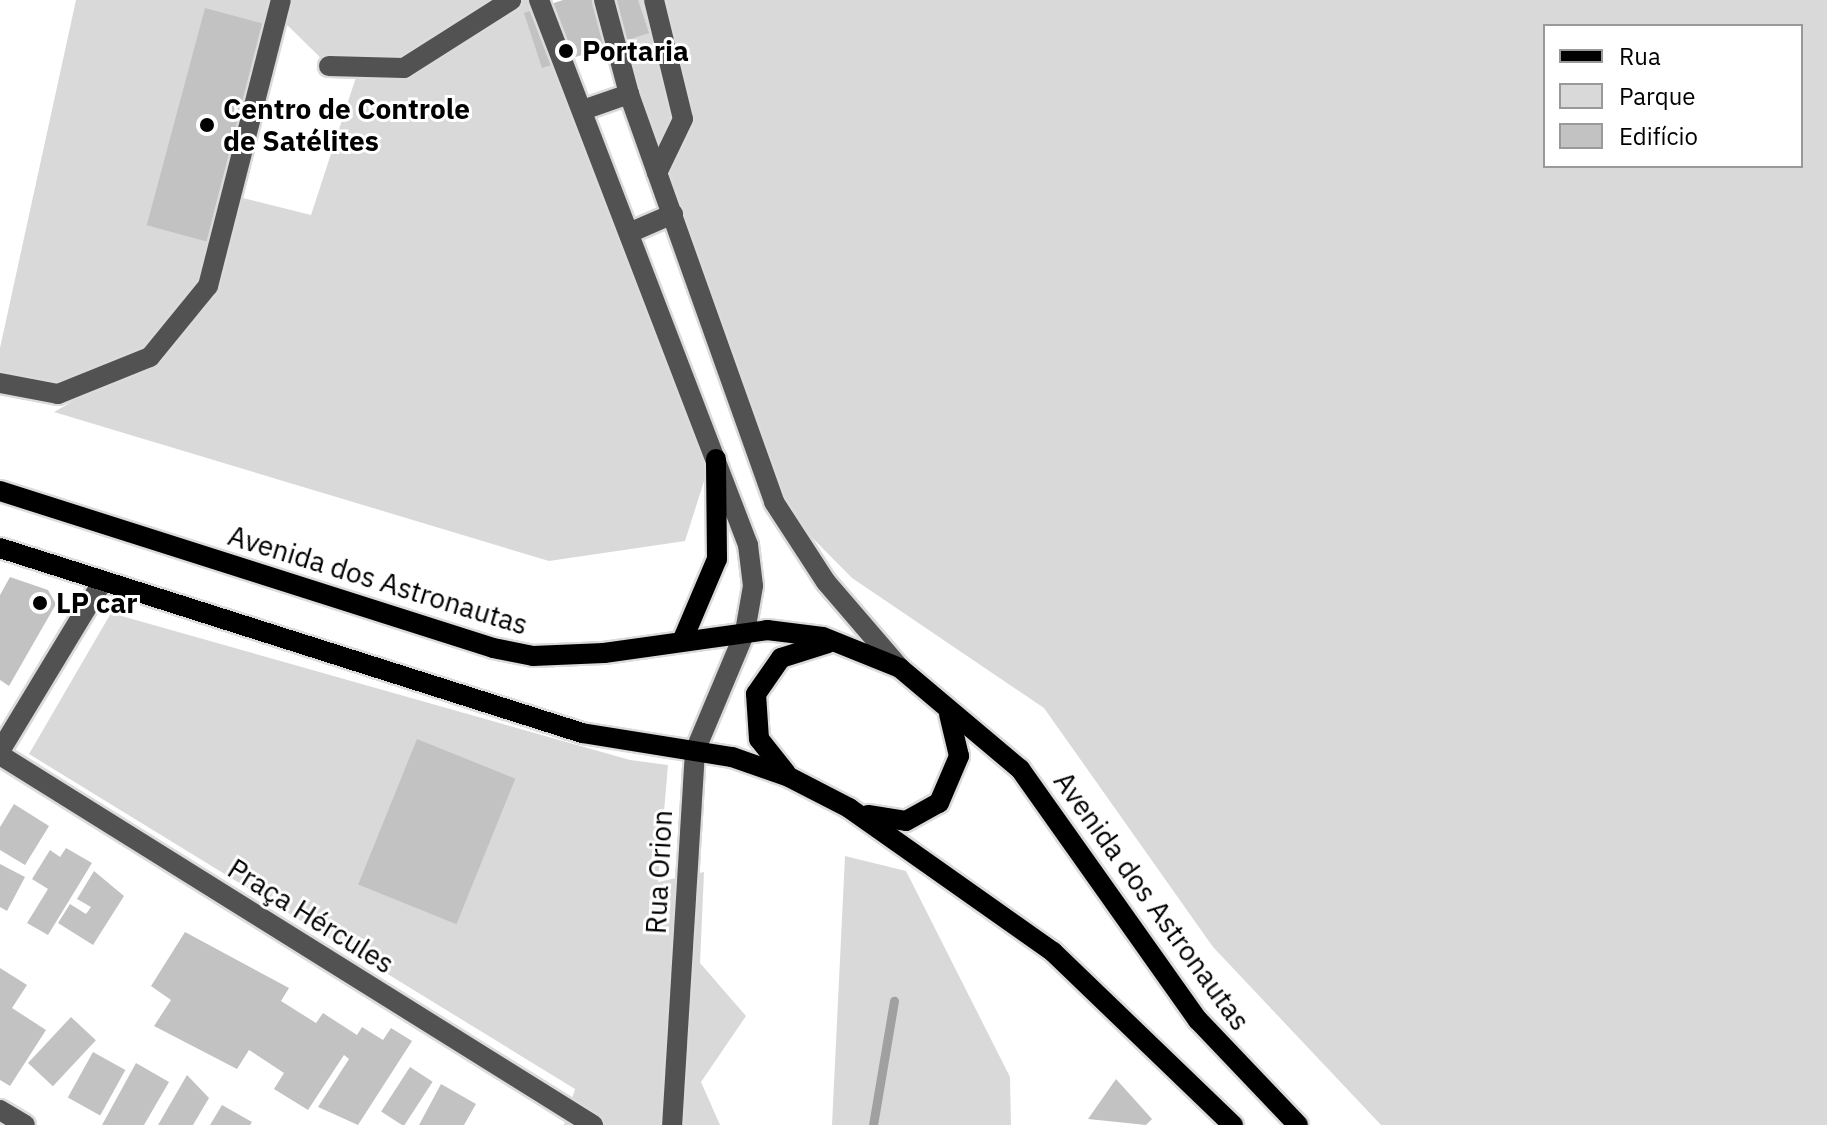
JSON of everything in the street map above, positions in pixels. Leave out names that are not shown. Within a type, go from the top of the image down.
[{"type":"main road","points":[[683,639],[717,559],[716,459]]},
{"type":"main road","name":"Avenida dos Astronautas","points":[[0,491],[493,648],[568,655],[745,632],[794,632],[848,644],[900,668],[1030,781],[1198,1020],[1298,1125]]},
{"type":"main road","points":[[0,548],[101,584],[582,733],[695,751],[789,777],[849,808],[1053,952],[1233,1125]]},
{"type":"main road","points":[[789,777],[757,728],[756,694],[765,673],[803,648],[848,644]]},
{"type":"main road","points":[[849,808],[906,821],[939,803],[959,756],[959,735],[946,709]]},
{"type":"street","points":[[0,383],[58,394],[150,357],[208,286],[281,0]]},
{"type":"street","points":[[329,66],[404,68],[511,0]]},
{"type":"street","name":"Rua Orion","points":[[539,0],[748,545],[753,586],[745,632],[695,751],[672,1125]]},
{"type":"street","points":[[604,0],[629,94],[774,502],[829,586],[900,668]]},
{"type":"street","points":[[654,0],[683,119],[657,173]]},
{"type":"street","points":[[583,110],[629,94]]},
{"type":"street","points":[[629,233],[673,214]]},
{"type":"street","points":[[0,753],[101,584]]},
{"type":"street","name":"Praça Hércules","points":[[0,753],[593,1125]]},
{"type":"street","points":[[0,1110],[25,1125]]},
{"type":"green space","points":[[76,0],[540,0],[712,456],[685,541],[549,561],[54,412],[143,361],[58,394],[0,383],[0,348]],"holes":[[[280,18],[329,66],[359,68],[311,215],[239,197]]]},
{"type":"green space","points":[[604,0],[1827,0],[1827,1125],[1381,1125],[1213,947],[1044,708],[852,578],[776,501]]},
{"type":"green space","points":[[111,613],[630,760],[668,765],[658,882],[704,872],[700,963],[746,1016],[701,1082],[720,1125],[564,1125],[575,1089],[29,754]]},
{"type":"green space","points":[[845,856],[906,871],[1010,1077],[1011,1125],[832,1125]]},
{"type":"building","name":"Portaria","points":[[563,0],[638,0],[649,33],[542,68],[524,13]]},
{"type":"building","name":"Centro de Controle de Satélites","points":[[205,8],[266,24],[208,242],[147,225]]},
{"type":"building","points":[[10,577],[48,590],[56,604],[9,686],[0,680],[0,595]]},
{"type":"building","points":[[417,739],[515,779],[456,924],[358,885]]},
{"type":"building","points":[[14,804],[49,826],[25,865],[0,850],[0,827]]},
{"type":"building","points":[[66,848],[92,863],[48,935],[27,923],[48,889],[32,879],[50,850],[60,857]]},
{"type":"building","points":[[0,864],[25,877],[7,911],[0,907]]},
{"type":"building","points":[[94,871],[124,896],[93,945],[58,923],[70,904],[86,914],[91,907],[77,899]]},
{"type":"building","points":[[185,932],[289,988],[281,1001],[316,1023],[323,1013],[357,1035],[362,1027],[383,1040],[391,1028],[412,1041],[358,1125],[318,1107],[349,1059],[344,1055],[308,1110],[274,1089],[284,1073],[249,1050],[237,1069],[154,1026],[171,1000],[151,986]]},
{"type":"building","points":[[0,968],[27,985],[12,1008],[46,1030],[10,1086],[0,1080]]},
{"type":"building","points":[[71,1017],[96,1040],[53,1086],[28,1063]]},
{"type":"building","points":[[93,1052],[125,1070],[100,1115],[68,1097]]},
{"type":"building","points":[[136,1063],[169,1082],[144,1125],[102,1125]]},
{"type":"building","points":[[410,1067],[433,1082],[405,1125],[381,1111]]},
{"type":"building","points":[[187,1075],[209,1098],[193,1125],[158,1125]]},
{"type":"building","points":[[1116,1079],[1152,1119],[1146,1125],[1088,1119]]},
{"type":"building","points":[[441,1084],[476,1104],[464,1125],[419,1125]]},
{"type":"building","points":[[222,1105],[252,1122],[250,1125],[210,1125]]},
{"type":"waterway","points":[[873,1125],[894,1001]]},
{"type":"place","name":"Portaria","points":[[566,51]]},
{"type":"place","name":"Centro de Controle de Satélites","points":[[207,125]]},
{"type":"place","name":"LP car","points":[[40,603]]}]
